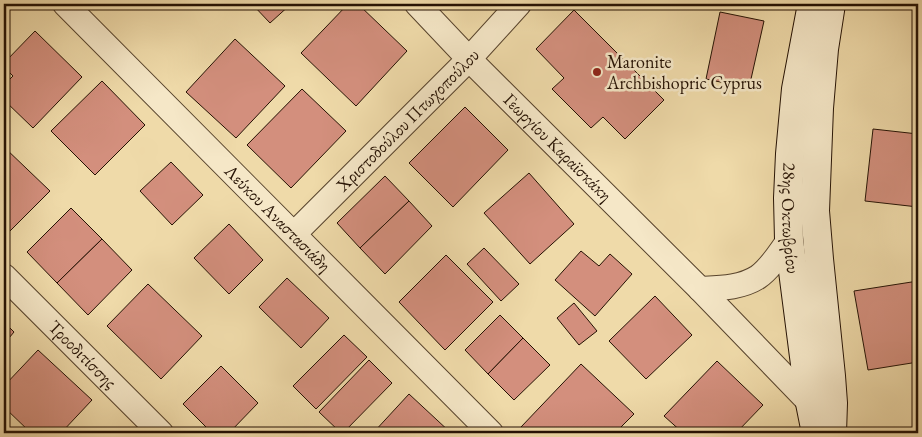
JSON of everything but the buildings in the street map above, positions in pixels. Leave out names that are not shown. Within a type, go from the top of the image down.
[{"type":"street","name":"Λεύκου Αναστασιάδη","points":[[66,4],[491,433]]},
{"type":"street","name":"Γεωργίου Καραϊσκάκη","points":[[417,4],[469,59],[700,289],[810,403]]},
{"type":"street","name":"Χριστοδούλου Πτωχοπούλου","points":[[294,234],[469,59],[519,4]]},
{"type":"street","name":"28ης Οκτωβρίου","points":[[812,4],[796,89],[788,198],[789,240],[810,403],[816,433]]},
{"type":"street","name":"28ης Οκτωβρίου","points":[[831,4],[819,98],[815,210],[831,376],[833,403],[832,433]]},
{"type":"street","points":[[700,289],[732,287],[759,276],[789,240]]},
{"type":"street","name":"Τροοδιτίσσης","points":[[4,276],[161,433]]},
{"type":"place","name":"Maronite Archbishopric Cyprus","points":[[597,72]]}]
